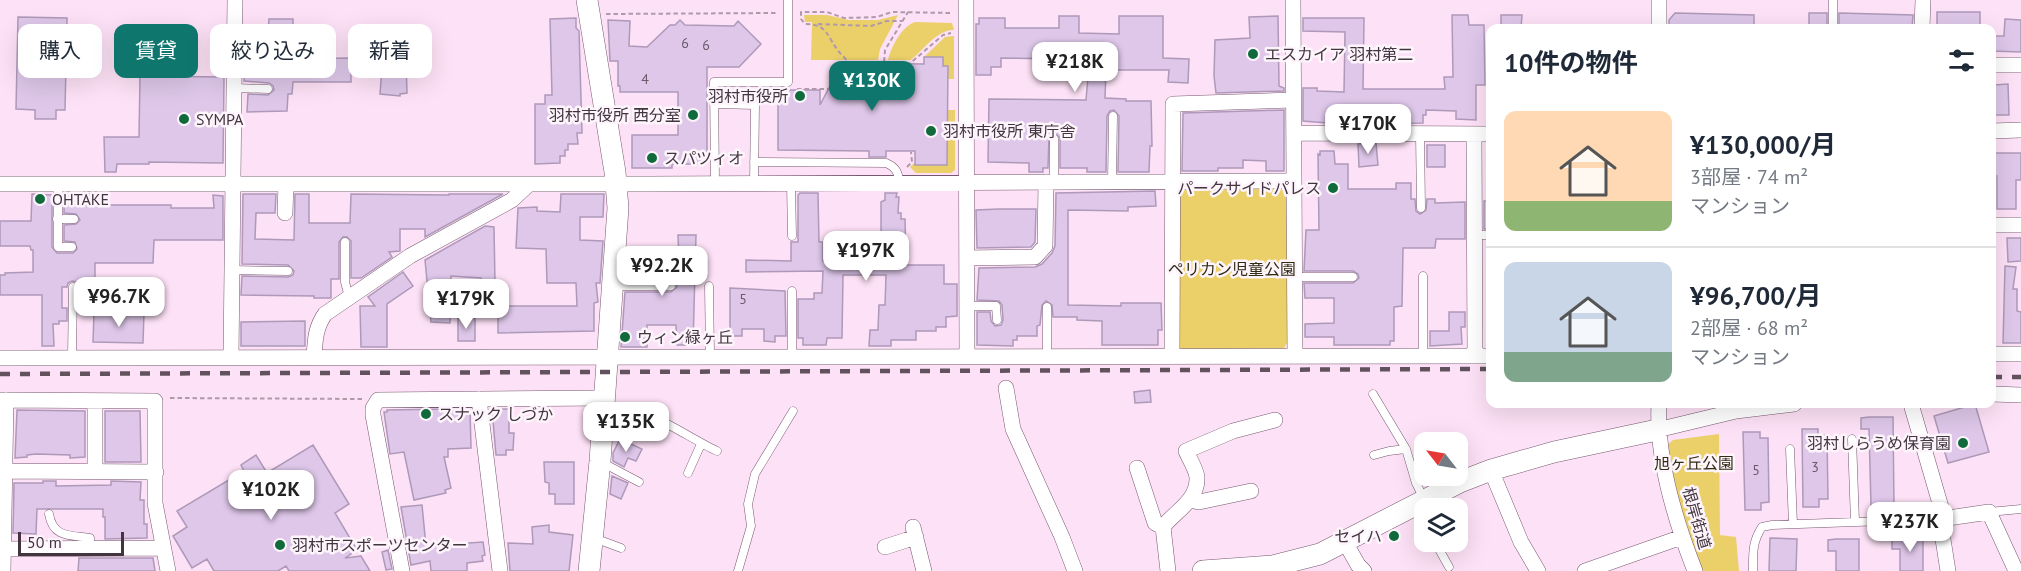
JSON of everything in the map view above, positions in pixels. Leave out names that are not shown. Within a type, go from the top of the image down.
[{"type":"street","points":[[231,358],[235,0]]},
{"type":"street","points":[[587,0],[618,208],[600,461],[589,571]]},
{"type":"street","points":[[966,0],[962,100],[966,182],[967,356]]},
{"type":"street","points":[[1293,0],[1295,356]]},
{"type":"street","points":[[1659,0],[1659,24]]},
{"type":"street","points":[[1922,24],[1923,0]]},
{"type":"street","points":[[1996,65],[2021,65]]},
{"type":"street","points":[[1172,356],[1173,104],[1293,100]]},
{"type":"street","points":[[1996,131],[2021,130]]},
{"type":"street","points":[[1294,133],[1486,134]]},
{"type":"street","points":[[1474,134],[1475,356]]},
{"type":"street","points":[[0,184],[899,184],[1294,181]]},
{"type":"street","points":[[967,258],[1035,256],[1045,246],[1050,182]]},
{"type":"street","points":[[285,213],[286,184]]},
{"type":"street","points":[[314,358],[319,322],[326,314],[410,256],[512,200],[529,184]]},
{"type":"street","points":[[1996,225],[2021,225]]},
{"type":"street","points":[[1996,354],[2021,354]]},
{"type":"street","points":[[0,358],[1486,356]]},
{"type":"street","points":[[1006,388],[1013,429],[1075,571]]},
{"type":"street","points":[[1996,394],[2021,395]]},
{"type":"street","points":[[402,571],[373,415],[373,408],[378,400],[479,399],[603,407]]},
{"type":"street","points":[[479,399],[500,571]]},
{"type":"street","points":[[3,571],[5,471],[3,400],[155,401],[155,502],[168,571]]},
{"type":"street","points":[[95,401],[95,471]]},
{"type":"street","name":"根岸街道","points":[[1659,408],[1657,430],[1682,537],[1695,571]]},
{"type":"street","points":[[1431,498],[1491,470],[1554,452],[1736,411],[1761,408]]},
{"type":"street","points":[[1912,408],[1941,507],[1948,571]]},
{"type":"street","points":[[1163,527],[1195,492],[1197,476],[1186,451],[1233,431],[1275,420]]},
{"type":"street","points":[[1137,468],[1155,523],[1163,527]]},
{"type":"street","points":[[1491,470],[1521,542],[1538,571]]},
{"type":"street","points":[[5,471],[156,472]]},
{"type":"street","points":[[1190,500],[1199,502],[1251,491]]},
{"type":"street","points":[[1203,571],[1274,569],[1320,554],[1414,506]]},
{"type":"street","points":[[1941,519],[1989,512],[2016,571]]},
{"type":"street","points":[[1163,527],[1168,571]]},
{"type":"street","points":[[885,547],[915,532],[924,571]]},
{"type":"street","points":[[1586,571],[1682,537]]},
{"type":"street","points":[[1345,542],[1364,571]]},
{"type":"street","points":[[3,549],[164,548]]},
{"type":"lane","points":[[714,184],[714,82],[788,82],[788,0]]},
{"type":"lane","points":[[1833,0],[1833,24]]},
{"type":"lane","points":[[234,88],[268,89]]},
{"type":"lane","points":[[715,104],[755,105],[754,184]]},
{"type":"lane","points":[[1112,181],[1113,116]]},
{"type":"lane","points":[[1420,134],[1421,208]]},
{"type":"lane","points":[[1050,182],[1054,139]]},
{"type":"lane","points":[[754,162],[886,163],[895,168],[899,175],[899,184]]},
{"type":"lane","points":[[57,184],[58,247],[72,247]]},
{"type":"lane","points":[[791,184],[792,236]]},
{"type":"lane","points":[[57,219],[74,219]]},
{"type":"lane","points":[[1474,235],[1486,235]]},
{"type":"lane","points":[[345,242],[345,282],[349,298]]},
{"type":"lane","points":[[231,270],[288,271]]},
{"type":"lane","points":[[1423,276],[1423,356]]},
{"type":"lane","points":[[1296,278],[1353,277]]},
{"type":"lane","points":[[612,286],[671,286]]},
{"type":"lane","points":[[709,286],[710,356]]},
{"type":"lane","points":[[72,358],[73,287]]},
{"type":"lane","points":[[792,291],[792,356]]},
{"type":"lane","points":[[73,297],[85,297]]},
{"type":"lane","points":[[967,306],[996,306],[997,320]]},
{"type":"lane","points":[[1047,307],[1047,356]]},
{"type":"lane","points":[[1373,394],[1406,449],[1419,498]]},
{"type":"lane","points":[[603,407],[637,409],[717,451]]},
{"type":"lane","points":[[738,571],[751,526],[748,504],[755,474],[793,411]]},
{"type":"lane","points":[[1852,439],[1855,522]]},
{"type":"lane","points":[[688,473],[701,444]]},
{"type":"lane","points":[[1790,448],[1793,524]]},
{"type":"lane","points":[[1374,455],[1406,449]]},
{"type":"lane","points":[[600,461],[639,482]]},
{"type":"lane","points":[[1989,512],[2021,509]]},
{"type":"lane","points":[[49,514],[50,523],[59,533],[90,538],[90,549]]},
{"type":"lane","points":[[1753,571],[1755,537],[1762,527],[1941,519]]},
{"type":"lane","points":[[593,537],[621,548]]},
{"type":"lane","points":[[1441,552],[1449,567]]},
{"type":"path","points":[[903,21],[887,21],[871,26],[803,23],[801,12],[827,12],[849,18],[877,18],[892,12],[948,12],[956,15]]},
{"type":"path","points":[[796,89],[882,88],[885,50],[908,12]]},
{"type":"path","points":[[601,17],[608,13],[783,13]]},
{"type":"path","points":[[849,18],[849,25]]},
{"type":"path","points":[[818,24],[833,40],[841,54],[854,66],[907,66],[944,35]]},
{"type":"path","points":[[911,152],[912,162],[907,167],[913,173]]},
{"type":"path","points":[[155,401],[161,399],[378,400]]},
{"type":"green space","points":[[804,15],[827,15],[849,20],[878,20],[898,15],[880,49],[878,60],[811,60],[812,22],[805,22]]},
{"type":"green space","points":[[915,22],[952,23],[954,30],[937,36],[911,60],[888,60],[898,38],[910,24]]},
{"type":"green space","points":[[954,36],[954,79],[948,79],[948,66],[943,66],[943,57],[924,57],[945,37]]},
{"type":"green space","points":[[947,110],[955,110],[955,170],[951,173],[916,173],[910,167],[914,163],[916,165],[947,165]]},
{"type":"green space","name":"ペリカン児童公園","points":[[1282,189],[1288,196],[1287,343],[1283,350],[1183,350],[1176,345],[1178,190]]},
{"type":"green space","name":"旭ヶ丘公園","points":[[1719,434],[1720,535],[1736,537],[1739,571],[1701,571],[1687,536],[1663,449],[1673,440]]},
{"type":"building","points":[[1937,12],[1980,12],[1980,24],[1937,24]]},
{"type":"building","points":[[1675,13],[1754,15],[1754,24],[1669,24],[1669,20]]},
{"type":"building","points":[[1809,13],[1827,13],[1827,24],[1809,24]]},
{"type":"building","points":[[1839,13],[1913,15],[1912,24],[1839,24]]},
{"type":"building","points":[[1452,15],[1468,15],[1469,25],[1484,25],[1485,85],[1476,85],[1476,120],[1456,119],[1456,111],[1426,110],[1423,123],[1366,124],[1367,118],[1339,118],[1339,122],[1327,123],[1303,121],[1303,88],[1344,92],[1345,32],[1303,31],[1303,18],[1364,18],[1363,89],[1445,89],[1444,77],[1453,77]]},
{"type":"building","points":[[1501,15],[1522,15],[1521,24],[1501,24]]},
{"type":"building","points":[[1059,16],[1079,16],[1079,33],[1119,34],[1119,16],[1163,16],[1163,58],[1189,59],[1188,83],[1168,82],[1169,70],[1106,70],[1105,98],[1151,101],[1152,146],[1150,146],[1149,172],[1118,172],[1119,116],[1114,110],[1110,111],[1107,116],[1106,172],[1087,172],[1087,168],[1060,168],[1060,138],[1055,133],[1049,137],[1048,168],[1043,168],[1043,172],[1029,172],[1029,163],[988,162],[989,99],[1086,100],[1089,65],[1060,64],[1060,59],[1001,58],[1001,67],[991,67],[991,75],[976,75],[976,24],[979,24],[979,18],[1005,18],[1005,28],[1059,28]]},
{"type":"building","name":"エスカイア 羽村第二","points":[[1278,16],[1279,86],[1284,88],[1284,91],[1216,93],[1215,40],[1250,38],[1249,17]]},
{"type":"building","points":[[18,17],[67,18],[67,24],[18,24],[18,78],[66,78],[65,110],[56,110],[56,119],[35,119],[35,110],[16,109]]},
{"type":"building","points":[[576,18],[576,28],[579,31],[582,133],[577,133],[578,144],[568,144],[565,156],[560,156],[560,163],[535,164],[535,104],[545,104],[545,95],[552,95],[550,19]]},
{"type":"building","points":[[269,19],[293,19],[293,24],[269,24]]},
{"type":"building","points":[[2005,19],[2021,20],[2021,52],[1996,51],[1996,36],[2004,36]]},
{"type":"building","points":[[608,20],[630,21],[629,46],[647,47],[670,25],[675,25],[680,20],[685,25],[734,26],[738,21],[761,44],[739,67],[707,67],[707,155],[700,155],[700,164],[672,164],[672,168],[632,168],[632,135],[678,135],[678,92],[620,92],[618,61],[610,61]]},
{"type":"building","points":[[924,57],[943,57],[943,66],[948,66],[947,165],[915,165],[915,151],[886,151],[886,157],[869,157],[869,151],[778,150],[778,90],[820,90],[820,105],[842,63],[924,64]]},
{"type":"building","points":[[336,58],[348,58],[348,78],[351,78],[351,82],[293,82],[292,94],[288,94],[287,111],[247,112],[248,94],[268,95],[274,90],[269,83],[244,81],[244,78],[336,78]]},
{"type":"building","points":[[140,78],[224,78],[223,163],[117,164],[116,172],[105,172],[104,137],[139,137]]},
{"type":"building","points":[[381,78],[407,78],[407,93],[400,94],[400,96],[380,94]]},
{"type":"building","points":[[2008,84],[2009,115],[1996,115],[1996,85]]},
{"type":"building","points":[[1284,110],[1284,171],[1266,171],[1266,161],[1243,160],[1243,168],[1182,171],[1183,113]]},
{"type":"building","points":[[1376,143],[1378,165],[1359,167],[1358,144]]},
{"type":"building","points":[[1427,145],[1445,145],[1445,167],[1427,167]]},
{"type":"building","points":[[1320,151],[1334,151],[1335,164],[1348,164],[1348,189],[1396,189],[1396,183],[1411,183],[1411,199],[1415,199],[1416,211],[1420,214],[1426,210],[1427,199],[1435,199],[1435,203],[1465,202],[1465,239],[1436,239],[1435,248],[1403,248],[1402,306],[1394,307],[1394,341],[1390,341],[1390,345],[1334,345],[1334,337],[1305,337],[1305,324],[1334,323],[1334,298],[1305,298],[1304,283],[1353,283],[1359,278],[1358,274],[1353,271],[1304,271],[1306,230],[1319,230],[1318,154],[1320,155]]},
{"type":"building","points":[[1996,153],[2021,153],[2021,180],[2016,180],[2016,209],[1997,209]]},
{"type":"building","points":[[1155,191],[1156,206],[1128,207],[1128,211],[1068,210],[1068,305],[1121,306],[1121,303],[1161,303],[1162,330],[1158,330],[1158,345],[1102,345],[1102,321],[1077,320],[1077,317],[1053,317],[1052,305],[1046,301],[1042,305],[1037,336],[1017,336],[1017,340],[1013,340],[1013,346],[977,345],[977,312],[990,312],[991,321],[995,326],[1001,325],[1003,320],[1002,305],[999,301],[977,300],[979,268],[1035,267],[1042,264],[1055,246],[1056,193]]},
{"type":"building","points":[[818,193],[819,242],[823,242],[823,261],[847,261],[847,259],[881,259],[881,202],[885,200],[885,193],[897,193],[898,213],[901,213],[901,219],[905,219],[906,265],[944,265],[944,284],[957,284],[957,316],[946,317],[946,327],[936,327],[936,331],[916,331],[916,340],[891,340],[891,346],[869,346],[870,330],[878,330],[879,305],[885,305],[886,275],[843,275],[842,338],[827,338],[826,345],[803,345],[803,338],[798,338],[798,299],[814,299],[814,293],[822,293],[823,271],[746,272],[746,260],[791,261],[791,242],[798,242],[798,195]]},
{"type":"building","points":[[32,194],[52,195],[52,247],[57,253],[73,253],[77,249],[75,242],[64,241],[64,225],[76,224],[80,220],[76,214],[64,213],[64,196],[81,196],[81,194],[95,194],[95,205],[171,205],[171,208],[214,208],[213,195],[223,196],[223,240],[154,240],[153,263],[95,263],[95,287],[79,287],[77,282],[72,281],[67,287],[62,287],[62,308],[67,308],[67,321],[53,324],[54,346],[42,346],[42,295],[0,295],[0,275],[33,272],[33,250],[30,246],[0,246],[0,221],[31,221]]},
{"type":"building","points":[[243,194],[276,194],[275,213],[256,213],[255,239],[294,240],[295,194],[309,194],[309,223],[350,223],[351,194],[503,194],[425,237],[425,229],[400,229],[400,251],[389,252],[392,257],[361,278],[351,278],[351,241],[343,237],[339,242],[339,279],[331,279],[331,298],[314,298],[314,296],[241,295],[242,276],[288,277],[293,275],[294,271],[288,265],[242,264]]},
{"type":"building","points":[[561,194],[604,194],[603,217],[580,217],[580,240],[603,241],[600,283],[596,283],[598,302],[594,303],[594,331],[498,333],[498,306],[577,306],[576,283],[547,283],[546,249],[516,248],[518,208],[537,207],[537,211],[560,212]]},
{"type":"building","points":[[1484,201],[1486,201],[1486,229],[1484,229]]},
{"type":"building","points":[[1036,209],[1035,242],[1031,247],[977,248],[976,210]]},
{"type":"building","points":[[485,226],[494,227],[495,283],[481,283],[481,278],[451,276],[450,323],[431,322],[425,260]]},
{"type":"building","points":[[678,235],[696,235],[693,345],[677,345],[676,325],[647,325],[647,347],[621,347],[625,292],[671,292],[677,287],[676,283],[671,280],[626,280],[627,261],[679,260]]},
{"type":"building","points":[[2007,238],[2021,238],[2021,261],[2008,262]]},
{"type":"building","points":[[2005,266],[2016,267],[2013,289],[2017,289],[2017,311],[2021,312],[2021,343],[2003,343]]},
{"type":"building","points":[[403,272],[413,286],[387,304],[387,347],[361,347],[360,306],[375,306],[368,297]]},
{"type":"building","points":[[730,288],[785,291],[786,336],[775,336],[775,342],[764,341],[764,329],[742,329],[742,336],[730,336]]},
{"type":"building","points":[[1449,312],[1465,312],[1465,327],[1461,327],[1462,344],[1430,346],[1430,331],[1449,331]]},
{"type":"building","points":[[94,313],[144,313],[143,343],[93,342]]},
{"type":"building","points":[[458,318],[475,318],[475,341],[458,341]]},
{"type":"building","points":[[305,321],[305,346],[241,346],[241,322]]},
{"type":"building","points":[[1150,390],[1151,402],[1135,403],[1134,392]]},
{"type":"building","points":[[1961,408],[1976,408],[1989,452],[1948,463],[1934,416]]},
{"type":"building","points":[[445,409],[445,411],[470,410],[471,448],[448,449],[448,457],[444,457],[451,488],[445,490],[446,493],[414,500],[404,452],[390,454],[384,412],[387,410]]},
{"type":"building","points":[[492,409],[509,409],[509,433],[514,433],[513,450],[506,450],[506,455],[496,455]]},
{"type":"building","points":[[17,410],[85,411],[85,457],[70,458],[70,455],[36,454],[15,458]]},
{"type":"building","points":[[105,411],[140,411],[141,462],[105,462]]},
{"type":"building","points":[[1893,417],[1894,506],[1871,506],[1869,429],[1861,429],[1861,418]]},
{"type":"building","points":[[1802,429],[1818,429],[1818,435],[1827,435],[1828,499],[1819,499],[1819,507],[1803,507]]},
{"type":"building","points":[[1743,432],[1760,432],[1760,438],[1768,438],[1769,502],[1761,503],[1761,510],[1745,510]]},
{"type":"building","points":[[620,439],[642,449],[636,461],[628,458],[624,467],[613,461],[613,453]]},
{"type":"building","points":[[313,445],[349,504],[335,513],[357,550],[345,558],[361,556],[370,571],[289,571],[286,566],[278,571],[214,571],[207,559],[192,568],[173,536],[187,527],[177,511],[244,471],[241,465],[256,455],[267,473]]},
{"type":"building","points":[[544,462],[574,462],[574,504],[555,504],[555,494],[549,494],[549,483],[545,482]]},
{"type":"building","points":[[612,476],[628,483],[621,499],[610,494]]},
{"type":"building","points":[[43,481],[56,481],[56,486],[111,485],[111,481],[141,482],[140,500],[144,500],[144,524],[147,524],[147,538],[105,539],[103,509],[37,509],[36,534],[13,533],[14,483],[43,483]]},
{"type":"building","points":[[422,505],[426,546],[483,542],[485,555],[482,556],[483,561],[467,563],[467,571],[431,571],[430,561],[411,565],[401,507]]},
{"type":"building","points":[[549,525],[549,532],[573,535],[569,571],[510,571],[508,543],[533,544],[532,527]]},
{"type":"building","points":[[1923,537],[1923,571],[1900,571],[1900,549],[1892,549],[1892,538]]},
{"type":"building","points":[[1770,538],[1797,539],[1796,571],[1769,571]]},
{"type":"building","points":[[1859,539],[1859,571],[1836,571],[1836,551],[1828,551],[1828,540]]},
{"type":"building","points":[[388,550],[392,569],[386,570],[382,552]]},
{"type":"building","points":[[79,558],[153,558],[155,571],[78,571]]},
{"type":"railway","points":[[0,374],[1486,369]]},
{"type":"railway","points":[[1996,377],[2021,377]]},
{"type":"place","name":"エスカイア 羽村第二","points":[[1253,54]]},
{"type":"place","name":"羽村市役所","points":[[800,96]]},
{"type":"place","name":"羽村市役所 西分室","points":[[693,115]]},
{"type":"place","name":"SYMPA","points":[[184,119]]},
{"type":"place","name":"羽村市役所 東庁舎","points":[[931,131]]},
{"type":"place","name":"スパツィオ","points":[[652,158]]},
{"type":"place","name":"パークサイドパレス","points":[[1333,188]]},
{"type":"place","name":"OHTAKE","points":[[40,199]]},
{"type":"place","name":"ウィン緑ヶ丘","points":[[625,337]]},
{"type":"place","name":"スナック しづか","points":[[426,414]]},
{"type":"place","name":"羽村しらうめ保育園","points":[[1963,443]]},
{"type":"place","name":"セイハ","points":[[1394,536]]},
{"type":"place","name":"羽村市スポーツセンター","points":[[280,545]]}]
